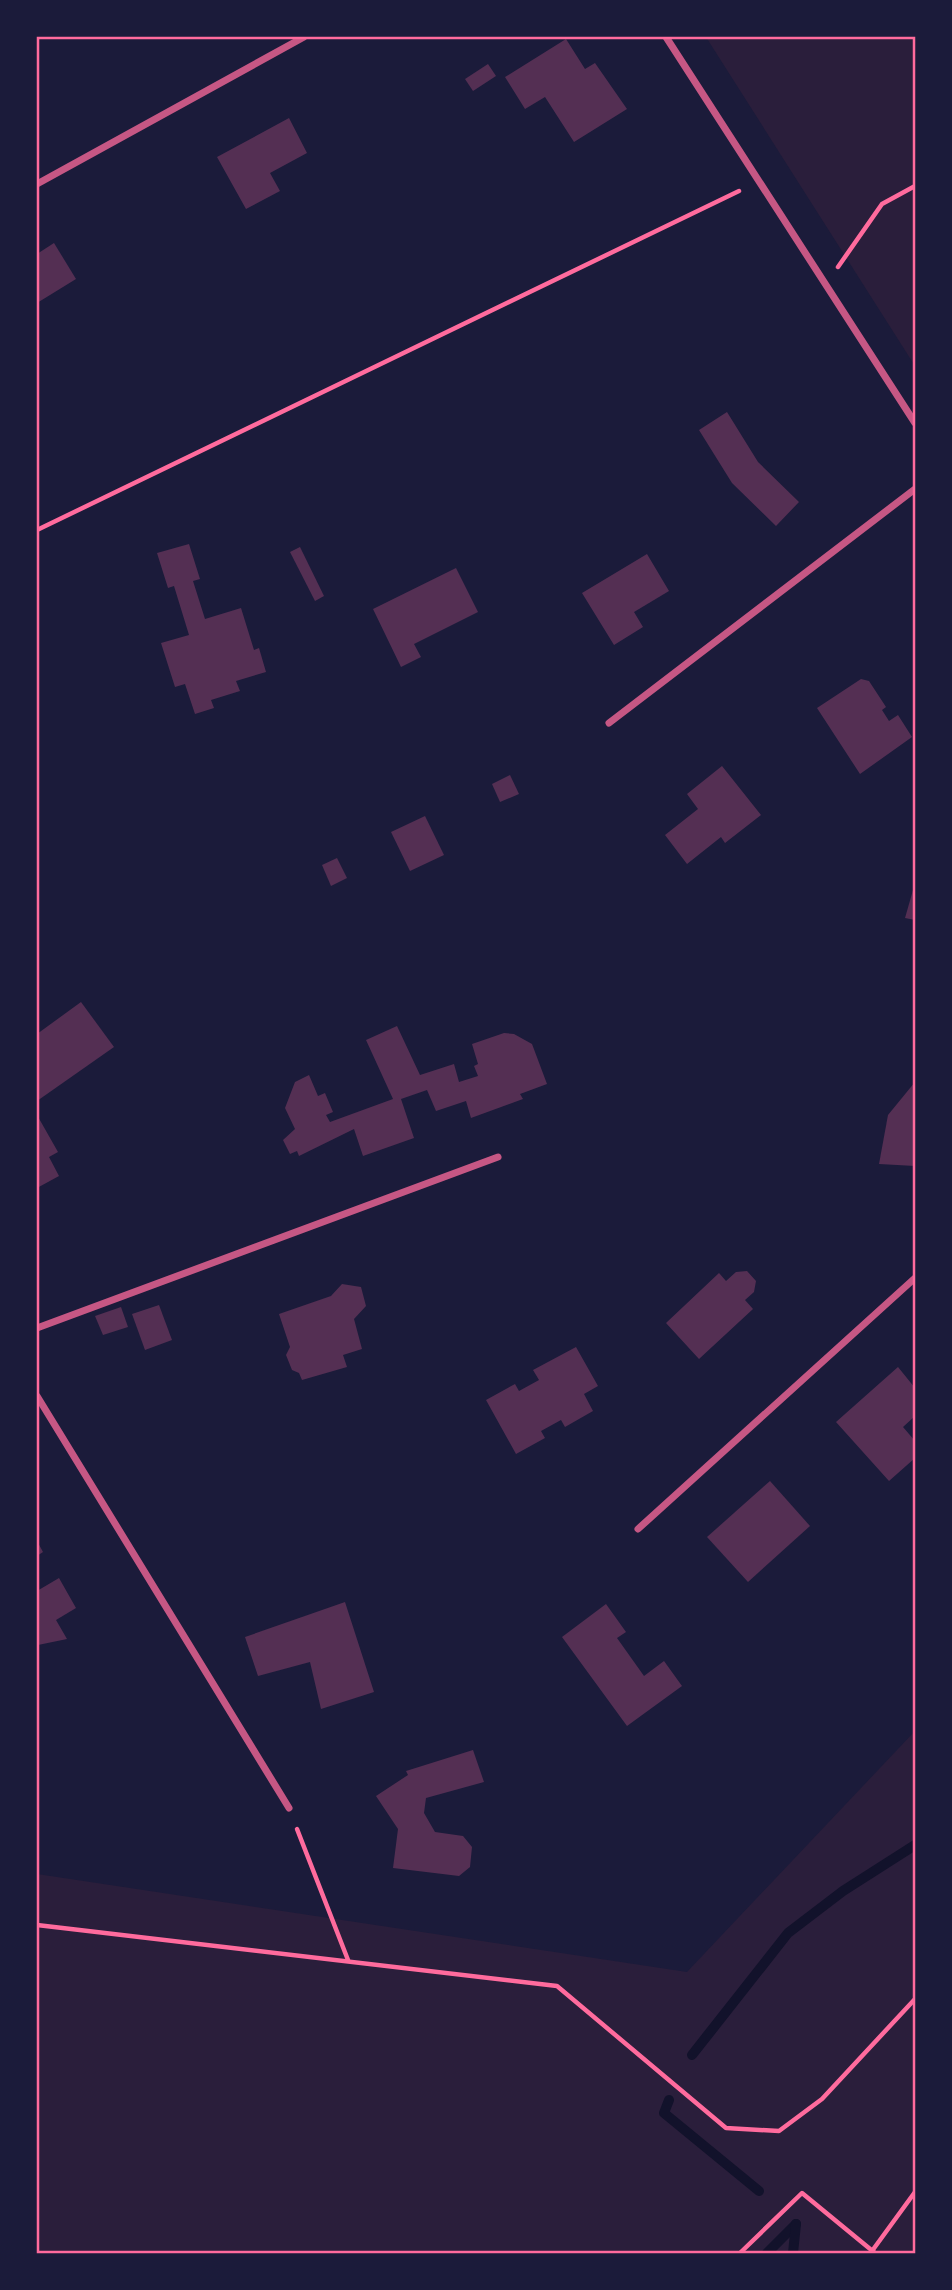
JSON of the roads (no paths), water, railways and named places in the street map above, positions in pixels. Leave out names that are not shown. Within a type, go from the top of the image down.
[{"type":"street","points":[[37,184],[304,37]]},
{"type":"street","points":[[666,37],[915,424]]},
{"type":"street","points":[[609,723],[915,489]]},
{"type":"street","points":[[37,1328],[498,1157]]},
{"type":"street","points":[[638,1529],[915,1278]]},
{"type":"street","points":[[37,1396],[289,1808]]},
{"type":"waterway","points":[[692,2055],[788,1933],[843,1891],[915,1845]]},
{"type":"waterway","points":[[669,2100],[664,2113],[759,2191]]},
{"type":"waterway","points":[[767,2253],[796,2224]]},
{"type":"waterway","points":[[793,2253],[796,2224]]}]
